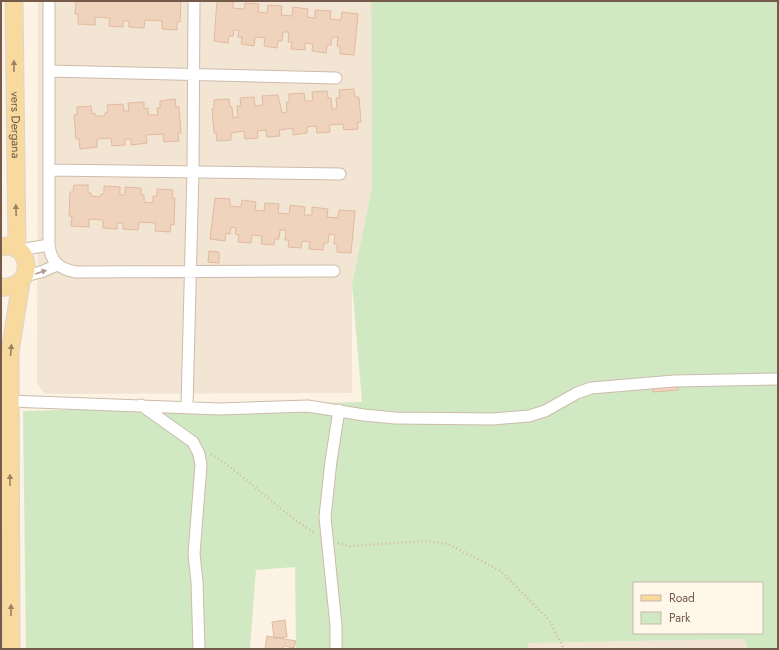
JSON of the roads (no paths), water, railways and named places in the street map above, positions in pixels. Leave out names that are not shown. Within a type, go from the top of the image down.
[{"type":"main road","name":"vers Dergana","points":[[14,1],[12,248],[26,262],[23,279]]},
{"type":"main road","points":[[1,287],[8,288],[23,279]]},
{"type":"main road","points":[[11,649],[10,352],[23,279]]},
{"type":"street","points":[[49,1],[49,245],[50,252],[57,265],[63,269],[76,272],[334,271]]},
{"type":"street","points":[[187,406],[193,171],[194,1]]},
{"type":"street","points":[[49,71],[194,73],[336,78]]},
{"type":"street","points":[[49,170],[340,174]]},
{"type":"street","points":[[12,248],[49,245]]},
{"type":"street","points":[[23,279],[57,265]]},
{"type":"street","points":[[10,401],[187,406],[219,409],[308,406],[364,415],[395,418],[493,419],[529,416],[545,411],[577,393],[590,388],[674,381],[778,379]]},
{"type":"street","points":[[141,405],[193,442],[199,454],[201,465],[194,554],[197,582],[199,649]]},
{"type":"street","points":[[336,649],[336,626],[325,517],[339,410]]}]
